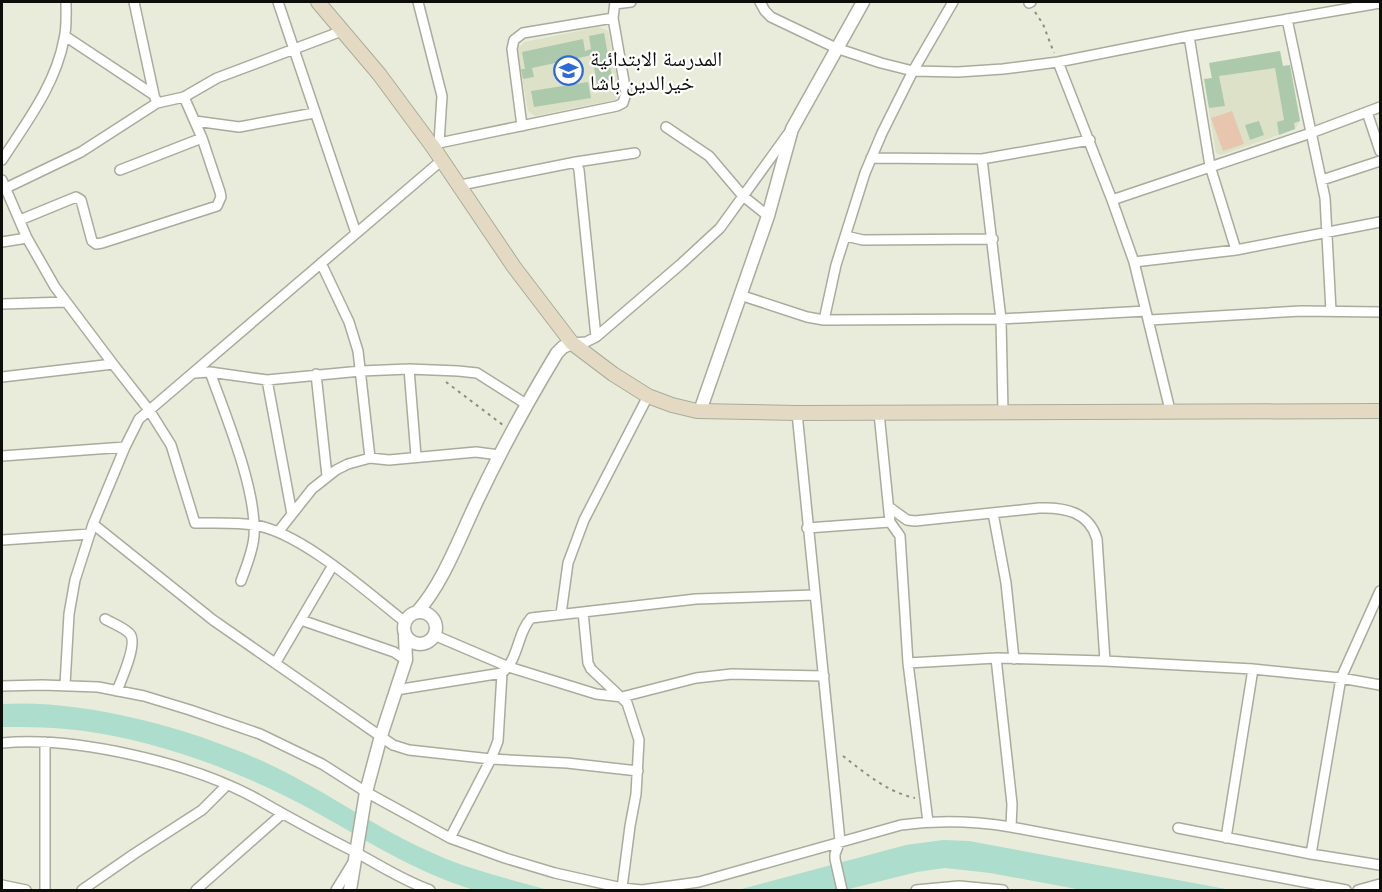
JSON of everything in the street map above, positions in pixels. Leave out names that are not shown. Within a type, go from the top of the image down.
[{"type":"main road","points":[[318,2],[436,145],[442,160],[461,185],[514,267],[572,344],[648,396],[672,405],[700,411],[797,413],[1380,411]]},
{"type":"street","points":[[2,160],[41,97],[62,52],[66,2]]},
{"type":"street","points":[[134,2],[155,99]]},
{"type":"street","points":[[278,2],[356,233]]},
{"type":"street","points":[[418,2],[442,96],[436,145],[623,103],[626,93],[613,18],[615,3],[631,2]]},
{"type":"street","points":[[760,2],[771,16],[836,48],[913,71],[958,72],[1058,62],[1189,36],[1380,3]]},
{"type":"street","points":[[350,891],[366,792],[381,736],[406,660],[405,622],[417,612],[433,591],[510,431],[557,353],[563,347],[586,342],[596,337],[720,228],[792,129],[863,2]]},
{"type":"street","points":[[824,320],[836,265],[871,158],[913,71],[953,2]]},
{"type":"street","points":[[522,126],[512,49],[517,36],[523,33],[613,18]]},
{"type":"street","points":[[1287,19],[1325,198],[1331,277],[1331,311]]},
{"type":"street","points":[[342,31],[217,78],[184,97],[155,99],[81,152],[4,184],[27,238],[66,302],[149,410],[171,445],[195,523],[254,525],[278,532],[333,565],[405,622]]},
{"type":"street","points":[[65,36],[155,99]]},
{"type":"street","points":[[1189,36],[1210,166],[1236,250]]},
{"type":"street","points":[[1058,62],[1090,140],[1134,262],[1170,411]]},
{"type":"street","points":[[20,220],[76,196],[81,200],[92,242],[102,243],[217,206],[221,197],[202,138],[184,97]]},
{"type":"street","points":[[1112,200],[1311,133],[1380,107]]},
{"type":"street","points":[[1366,112],[1380,152]]},
{"type":"street","points":[[195,121],[239,127],[314,113]]},
{"type":"street","points":[[666,127],[709,156],[743,196],[768,216]]},
{"type":"street","points":[[700,411],[768,216],[792,129]]},
{"type":"street","points":[[120,170],[202,138]]},
{"type":"street","points":[[871,158],[982,159],[1090,140]]},
{"type":"street","points":[[461,185],[576,162],[635,153]]},
{"type":"street","points":[[982,159],[1001,319],[1003,412]]},
{"type":"street","points":[[65,685],[69,614],[75,580],[92,529],[125,447],[139,419],[442,160]]},
{"type":"street","points":[[1322,180],[1380,161]]},
{"type":"street","points":[[576,162],[579,170],[596,337]]},
{"type":"street","points":[[1134,262],[1236,250],[1380,222]]},
{"type":"street","points":[[846,236],[863,240],[993,239]]},
{"type":"street","points":[[2,242],[27,238]]},
{"type":"street","points":[[321,263],[349,322],[361,370],[369,458]]},
{"type":"street","points":[[740,295],[807,317],[824,320],[1380,312]]},
{"type":"street","points":[[2,304],[66,302]]},
{"type":"street","points":[[2,377],[112,364]]},
{"type":"street","points":[[409,369],[416,456]]},
{"type":"street","points":[[195,373],[210,372],[267,380],[361,370],[429,369],[477,373],[526,404]]},
{"type":"street","points":[[210,372],[238,451],[254,525],[254,539],[241,581]]},
{"type":"street","points":[[316,374],[327,476]]},
{"type":"street","points":[[267,380],[292,514]]},
{"type":"street","points":[[561,614],[568,563],[584,520],[648,396]]},
{"type":"street","points":[[797,413],[840,842],[835,860],[842,891]]},
{"type":"street","points":[[879,413],[890,522],[900,536],[908,663],[928,822]]},
{"type":"street","points":[[2,456],[125,447]]},
{"type":"street","points":[[278,532],[312,489],[327,476],[348,464],[369,458],[389,460],[416,456],[499,454]]},
{"type":"street","points":[[889,507],[907,520],[915,521],[1054,507],[1070,510],[1083,516],[1091,525],[1097,540],[1106,661]]},
{"type":"street","points":[[993,513],[1006,583],[1014,659]]},
{"type":"street","points":[[807,528],[890,522]]},
{"type":"street","points":[[2,540],[92,529],[213,620],[393,745],[409,750],[491,759],[567,763],[638,771]]},
{"type":"street","points":[[276,662],[333,565]]},
{"type":"street","points":[[406,660],[435,635],[436,626],[432,618],[433,591]]},
{"type":"street","points":[[1311,855],[1341,678],[1380,591]]},
{"type":"street","points":[[450,838],[498,741],[506,670],[526,624],[531,618],[696,599],[814,595]]},
{"type":"street","points":[[417,612],[432,618]]},
{"type":"street","points":[[583,612],[588,663],[596,676],[627,703],[638,735],[636,794],[622,888]]},
{"type":"street","points":[[105,619],[130,634],[133,640],[117,691]]},
{"type":"street","points":[[301,620],[394,652],[406,660]]},
{"type":"street","points":[[435,635],[506,670],[587,692],[622,697],[696,678],[732,674],[824,676]]},
{"type":"street","points":[[405,636],[411,642],[425,644]]},
{"type":"street","points":[[908,663],[996,658],[1106,661],[1253,669],[1341,678],[1380,685]]},
{"type":"street","points":[[996,658],[1012,804],[1011,827]]},
{"type":"street","points":[[1226,838],[1253,669]]},
{"type":"street","points":[[396,690],[506,670]]},
{"type":"street","points":[[2,686],[98,687],[156,699],[260,734],[322,764],[366,792],[450,838],[555,873],[622,888],[642,890],[699,882],[901,825],[928,822],[976,822],[1346,891]]},
{"type":"street","points":[[2,743],[45,742],[125,753],[195,773],[255,798],[281,815],[357,851],[402,878],[430,891]]},
{"type":"street","points":[[45,742],[45,891]]},
{"type":"street","points":[[82,891],[202,810],[227,785]]},
{"type":"street","points":[[196,891],[281,815]]},
{"type":"street","points":[[1178,828],[1311,855],[1380,865]]},
{"type":"street","points":[[336,891],[357,851]]},
{"type":"street","points":[[1358,891],[1380,884]]},
{"type":"street","points":[[2,885],[26,891]]},
{"type":"street","points":[[916,891],[959,886],[1003,891]]},
{"type":"path","points":[[1030,2],[1043,24],[1058,62]]},
{"type":"path","points":[[429,369],[510,431]]},
{"type":"path","points":[[831,747],[890,789],[926,800]]},
{"type":"shaded area","name":"المدرسة الابتدائية خيرالدين باشا","points":[[599,27],[608,31],[620,92],[615,100],[535,116],[528,111],[517,50],[524,42]]},
{"type":"shaded area","points":[[1280,51],[1283,66],[1290,65],[1300,121],[1295,129],[1221,155],[1216,153],[1204,80],[1212,78],[1209,63]]},
{"type":"shaded area","points":[[1232,111],[1244,144],[1223,151],[1211,118]]},
{"type":"water","points":[[2,704],[35,704],[105,712],[177,729],[245,753],[275,767],[394,834],[448,860],[548,890],[474,890],[401,860],[311,809],[263,785],[188,756],[110,735],[53,728],[2,727]]},
{"type":"water","points":[[943,840],[969,841],[1231,890],[1082,890],[990,873],[945,868],[917,872],[845,890],[738,890],[906,845]]},
{"type":"building","points":[[604,33],[613,82],[597,85],[592,55],[532,68],[534,77],[523,79],[521,69],[525,69],[522,52],[583,39],[585,51],[591,49],[589,36]]},
{"type":"building","points":[[1280,51],[1283,66],[1290,65],[1300,121],[1294,123],[1295,129],[1279,135],[1277,122],[1284,120],[1275,68],[1219,76],[1225,106],[1209,108],[1204,79],[1212,78],[1209,63]]},
{"type":"building","points":[[588,82],[591,98],[534,107],[531,91]]},
{"type":"building","points":[[1259,121],[1264,135],[1250,140],[1245,125]]},
{"type":"place","name":"المدرسة الابتدائية خيرالدين باشا","points":[[569,71]]}]
